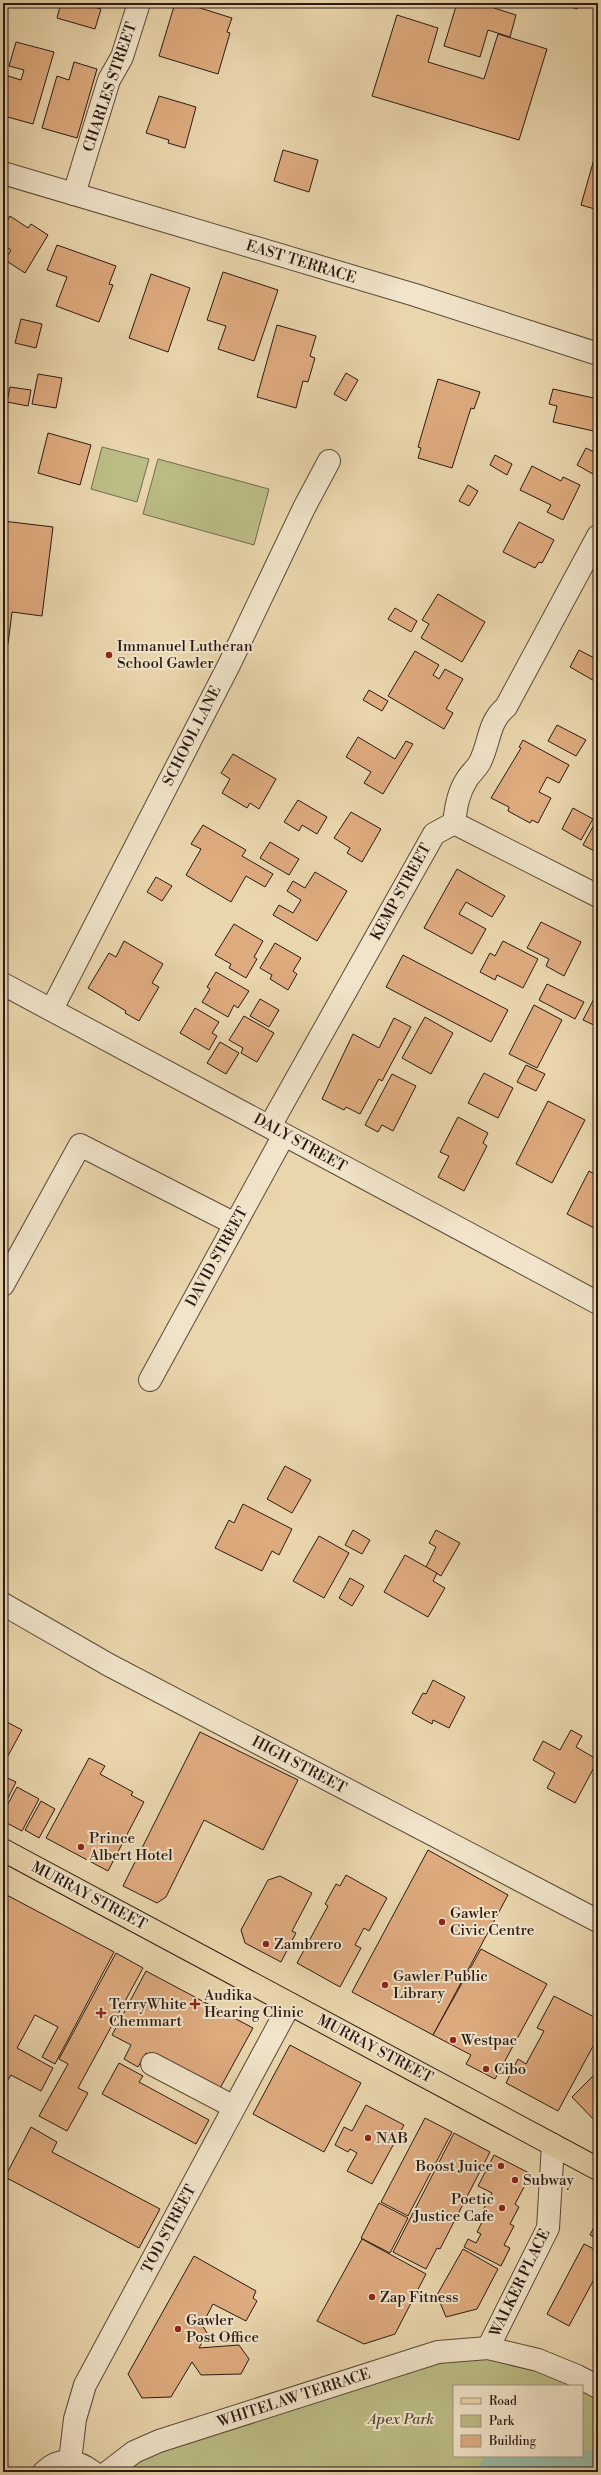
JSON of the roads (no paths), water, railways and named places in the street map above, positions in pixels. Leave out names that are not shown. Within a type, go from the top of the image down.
[{"type":"main road","name":"MURRAY STREET","points":[[3,1850],[598,2169]]},
{"type":"street","name":"CHARLES STREET","points":[[74,194],[109,80],[122,57],[138,3]]},
{"type":"street","name":"EAST TERRACE","points":[[3,173],[415,295],[598,354]]},
{"type":"street","name":"SCHOOL LANE","points":[[52,1009],[229,665],[304,508],[329,461]]},
{"type":"street","points":[[598,536],[506,707],[498,714],[491,725],[487,746],[479,764],[467,778],[459,793],[454,823],[598,896]]},
{"type":"street","name":"KEMP STREET","points":[[277,1130],[434,834],[454,823]]},
{"type":"street","name":"DALY STREET","points":[[3,984],[598,1303]]},
{"type":"street","name":"DAVID STREET","points":[[150,1380],[235,1224],[277,1130]]},
{"type":"street","points":[[3,1285],[80,1145],[235,1224]]},
{"type":"street","name":"HIGH STREET","points":[[3,1604],[109,1666],[598,1921]]},
{"type":"street","name":"TOD STREET","points":[[70,2461],[75,2419],[85,2385],[290,2004]]},
{"type":"street","points":[[152,2064],[234,2107]]},
{"type":"street","name":"WALKER PLACE","points":[[488,2348],[548,2228],[553,2145]]},
{"type":"street","name":"WHITELAW TERRACE","points":[[108,2472],[134,2452],[159,2441],[438,2352],[488,2348],[538,2360],[577,2376],[598,2387]]},
{"type":"street","points":[[44,2472],[59,2462],[70,2461],[77,2462],[93,2472]]},
{"type":"waterway","points":[[498,2472],[573,2465],[592,2472]]},
{"type":"place","name":"Immanuel Lutheran School Gawler","points":[[109,655]]},
{"type":"place","name":"Prince Albert Hotel","points":[[81,1847]]},
{"type":"place","name":"Gawler Civic Centre","points":[[442,1922]]},
{"type":"place","name":"Zambrero","points":[[266,1944]]},
{"type":"place","name":"Gawler Public Library","points":[[385,1985]]},
{"type":"place","name":"Audika Hearing Clinic","points":[[195,2004]]},
{"type":"place","name":"TerryWhite Chemmart","points":[[101,2013]]},
{"type":"place","name":"Westpac","points":[[453,2040]]},
{"type":"place","name":"Cibo","points":[[486,2069]]},
{"type":"place","name":"NAB","points":[[368,2138]]},
{"type":"place","name":"Boost Juice","points":[[501,2166]]},
{"type":"place","name":"Subway","points":[[515,2180]]},
{"type":"place","name":"Poetic Justice Cafe","points":[[502,2208]]},
{"type":"place","name":"Zap Fitness","points":[[372,2297]]},
{"type":"place","name":"Gawler Post Office","points":[[178,2329]]},
{"type":"park label","name":"Apex Park","points":[[401,2419]]}]
